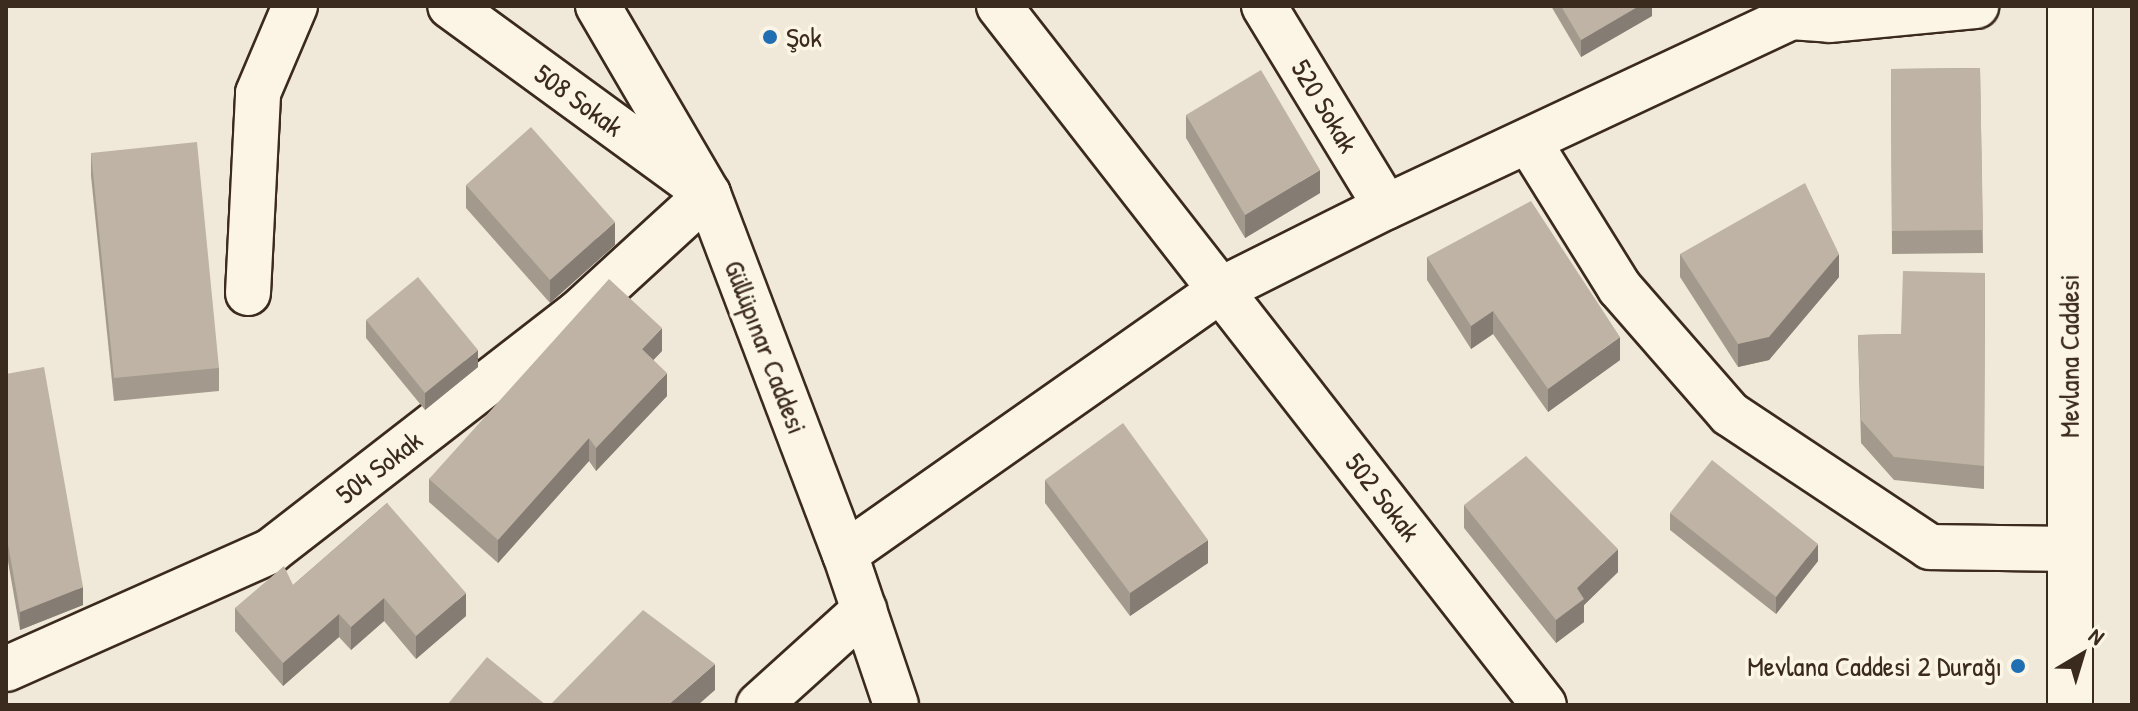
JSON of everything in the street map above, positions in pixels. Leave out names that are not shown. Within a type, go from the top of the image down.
[{"type":"street","points":[[248,293],[258,93],[295,6]]},
{"type":"street","name":"508 Sokak","points":[[450,6],[708,194]]},
{"type":"street","name":"Güllüpınar Caddesi","points":[[598,6],[708,194],[845,554],[896,705]]},
{"type":"street","name":"502 Sokak","points":[[999,6],[1544,705]]},
{"type":"street","points":[[845,554],[1222,289],[1386,207],[1529,142],[1796,12],[1830,20],[1976,6]]},
{"type":"street","name":"Mevlana Caddesi","points":[[2070,6],[2070,705]]},
{"type":"street","name":"520 Sokak","points":[[1278,11],[1386,207]]},
{"type":"street","points":[[1529,142],[1620,288],[1730,414],[1930,547],[2069,549]]},
{"type":"street","name":"504 Sokak","points":[[6,669],[271,551],[578,313],[708,194]]},
{"type":"street","points":[[759,705],[864,610]]},
{"type":"building","points":[[1561,6],[1639,6],[1581,40]]},
{"type":"building","points":[[1980,68],[1983,230],[1892,231],[1891,69]]},
{"type":"building","points":[[1261,70],[1320,170],[1245,215],[1186,115]]},
{"type":"building","points":[[531,127],[615,222],[550,280],[466,185]]},
{"type":"building","points":[[197,142],[219,368],[114,378],[91,153]]},
{"type":"building","points":[[1805,183],[1839,254],[1769,337],[1738,344],[1680,254]]},
{"type":"building","points":[[1531,201],[1620,337],[1548,389],[1493,311],[1471,326],[1427,257]]},
{"type":"building","points":[[1903,271],[1985,273],[1984,466],[1894,457],[1861,420],[1858,335],[1901,334]]},
{"type":"building","points":[[418,277],[478,350],[425,393],[366,320]]},
{"type":"building","points":[[609,279],[662,328],[642,349],[667,373],[596,448],[589,438],[498,540],[429,479]]},
{"type":"building","points":[[44,367],[83,587],[20,612],[6,533],[6,374]]},
{"type":"building","points":[[1123,423],[1208,540],[1130,593],[1045,480]]},
{"type":"building","points":[[1526,456],[1618,549],[1577,588],[1584,599],[1556,620],[1464,505]]},
{"type":"building","points":[[1712,460],[1818,544],[1776,597],[1670,513]]},
{"type":"building","points":[[387,503],[466,593],[416,636],[384,598],[351,627],[339,614],[283,663],[235,608],[284,566],[293,585]]},
{"type":"building","points":[[643,610],[715,664],[668,705],[550,705]]},
{"type":"building","points":[[487,657],[546,705],[447,705]]},
{"type":"building","points":[[365,703],[407,704],[365,705]]},
{"type":"place","name":"Şok","points":[[770,37]]},
{"type":"place","name":"Mevlana Caddesi 2 Durağı","points":[[2018,666]]}]
